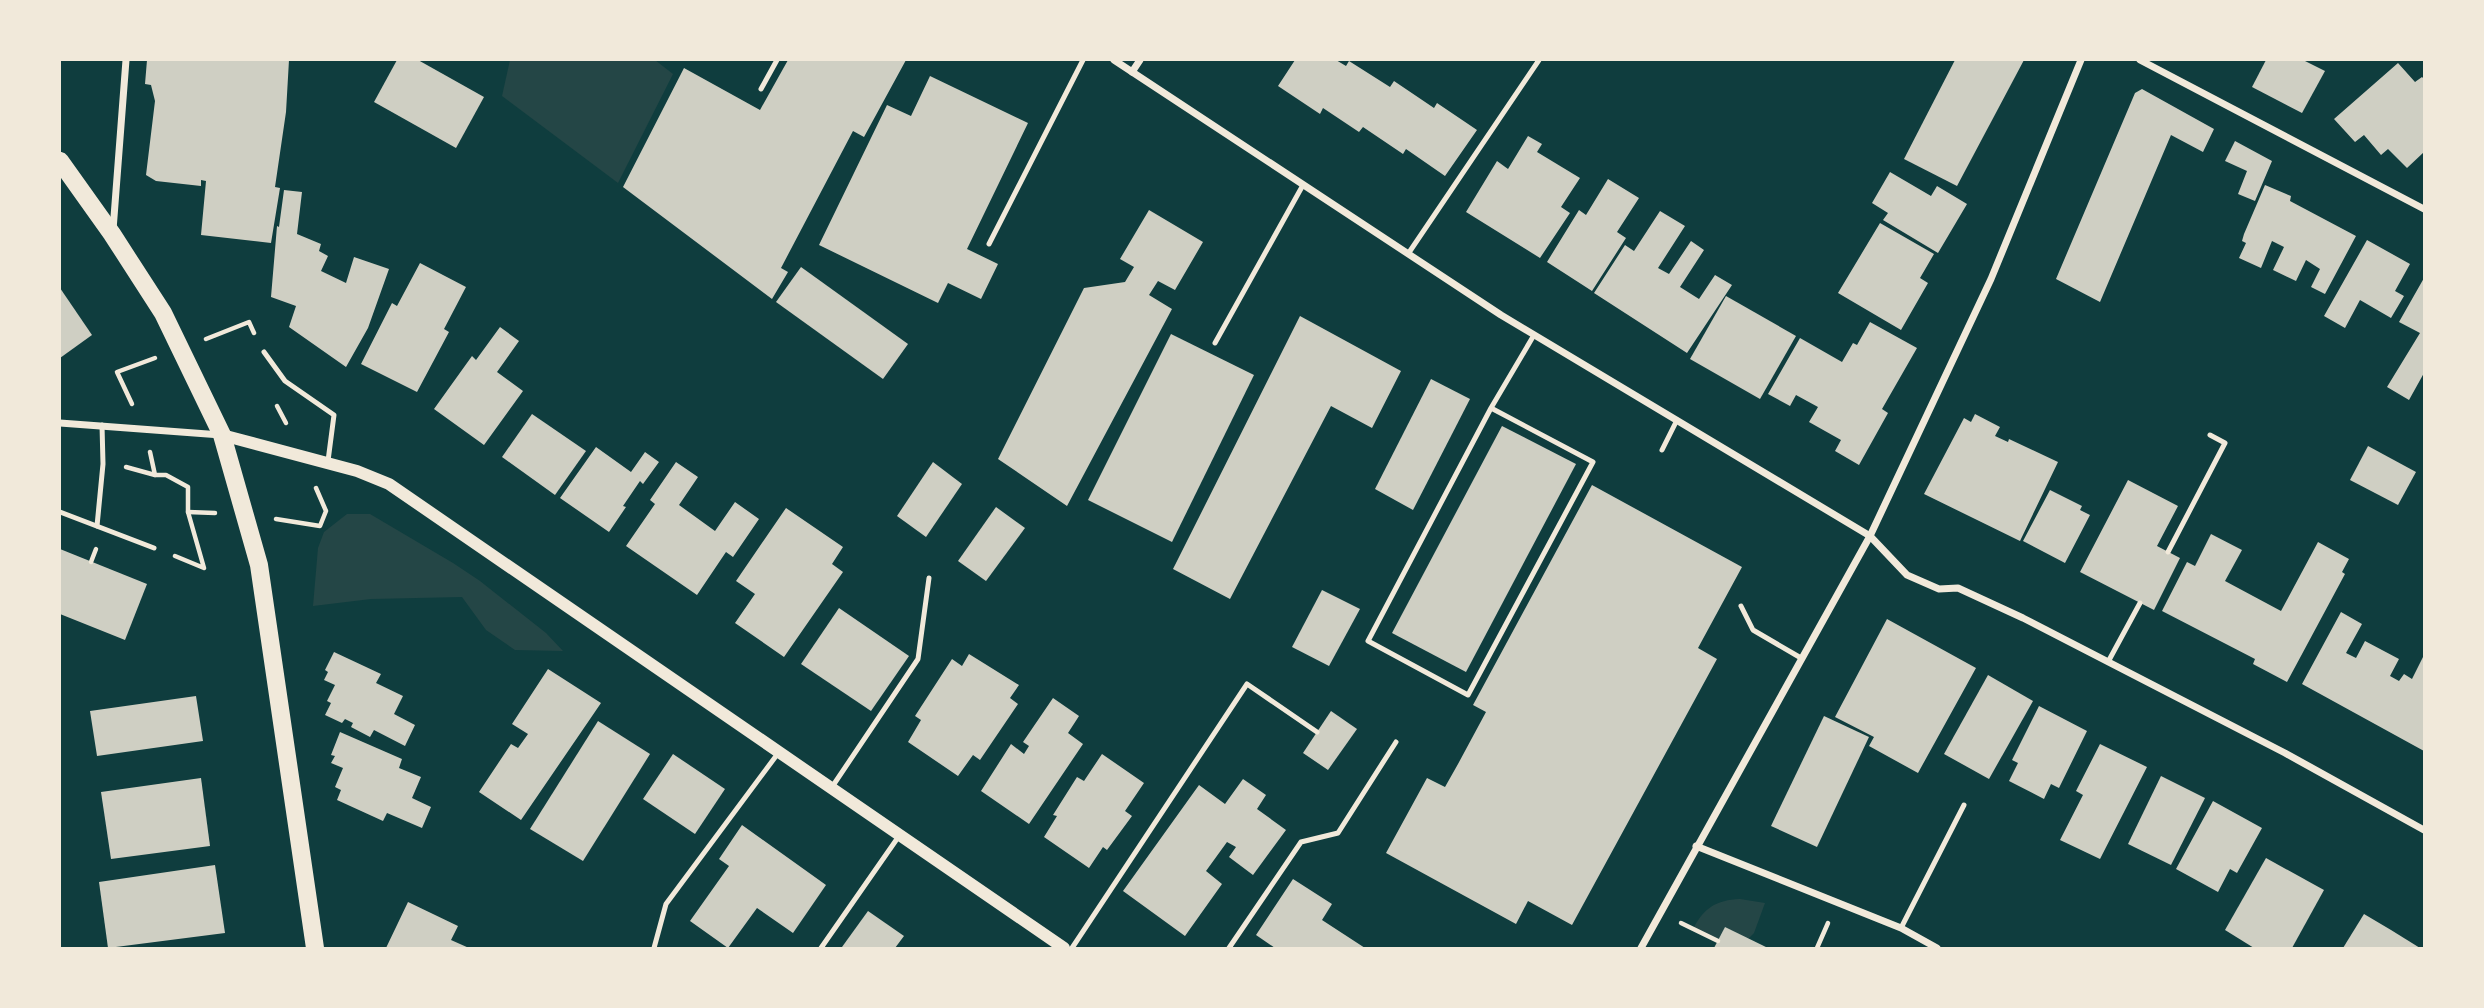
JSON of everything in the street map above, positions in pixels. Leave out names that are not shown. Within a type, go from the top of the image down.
[{"type":"main road","points":[[60,161],[163,313],[222,435],[259,565],[315,948]]},
{"type":"street","points":[[112,234],[126,60]]},
{"type":"street","points":[[1114,60],[1534,335],[1870,536],[1907,575],[1939,589],[1958,588],[2285,753],[2424,830]]},
{"type":"street","points":[[1132,72],[1140,60]]},
{"type":"street","points":[[1641,948],[1870,536],[1991,279],[2081,60]]},
{"type":"street","points":[[2140,60],[2424,209]]},
{"type":"street","points":[[60,424],[222,435],[357,471],[389,484],[1064,948]]},
{"type":"street","points":[[1696,846],[1900,928],[1937,948]]},
{"type":"lane","points":[[761,89],[777,60]]},
{"type":"lane","points":[[989,244],[1083,60]]},
{"type":"lane","points":[[1408,254],[1539,60]]},
{"type":"lane","points":[[1215,343],[1303,185]]},
{"type":"lane","points":[[1491,408],[1592,462],[1468,695],[1368,641],[1491,408],[1534,335]]},
{"type":"lane","points":[[264,352],[285,381],[334,415],[327,464]]},
{"type":"lane","points":[[1662,450],[1677,420]]},
{"type":"lane","points":[[97,526],[103,464],[102,425]]},
{"type":"lane","points":[[2168,552],[2225,443],[2210,435]]},
{"type":"lane","points":[[60,512],[155,548]]},
{"type":"lane","points":[[831,788],[918,659],[929,578]]},
{"type":"lane","points":[[2108,662],[2140,603]]},
{"type":"lane","points":[[1741,606],[1753,630],[1801,658]]},
{"type":"lane","points":[[1072,948],[1247,684],[1317,732]]},
{"type":"lane","points":[[1230,948],[1301,842],[1338,833],[1396,742]]},
{"type":"lane","points":[[654,948],[666,904],[779,751]]},
{"type":"lane","points":[[1900,928],[1964,805]]},
{"type":"lane","points":[[821,948],[900,835]]},
{"type":"path","points":[[155,548],[204,568],[188,512],[188,487],[166,475],[155,475],[144,428],[117,372],[249,323],[264,352]]},
{"type":"path","points":[[1660,913],[1718,941]]},
{"type":"shaded area","points":[[510,60],[655,60],[673,74],[618,183],[502,96]]},
{"type":"shaded area","points":[[347,514],[370,514],[453,563],[546,633],[563,651],[515,650],[486,630],[462,597],[371,599],[313,606],[318,548],[324,532]]},
{"type":"shaded area","points":[[1740,899],[1765,903],[1754,933],[1748,939],[1725,927],[1718,941],[1693,929],[1712,906]]},
{"type":"building","points":[[147,60],[289,60],[286,112],[275,187],[280,188],[271,243],[201,235],[206,181],[201,180],[201,186],[156,181],[146,175],[155,101],[151,85],[145,84]]},
{"type":"building","points":[[397,60],[418,60],[484,97],[456,148],[374,102]]},
{"type":"building","points":[[788,60],[906,60],[864,137],[853,131],[781,268],[788,272],[772,299],[623,187],[684,68],[760,110]]},
{"type":"building","points":[[1295,60],[1336,60],[1346,66],[1349,61],[1390,87],[1394,81],[1434,108],[1437,103],[1477,130],[1445,176],[1406,149],[1403,154],[1363,127],[1359,132],[1323,108],[1320,114],[1278,86]]},
{"type":"building","points":[[1955,60],[2024,60],[1957,186],[1904,159]]},
{"type":"building","points":[[2266,60],[2303,60],[2325,71],[2302,113],[2252,87]]},
{"type":"building","points":[[2398,63],[2415,82],[2422,77],[2424,79],[2424,152],[2407,168],[2388,149],[2381,155],[2364,135],[2355,142],[2334,119]]},
{"type":"building","points":[[930,76],[1028,123],[967,249],[998,264],[981,299],[948,283],[938,303],[819,245],[887,105],[911,116]]},
{"type":"building","points":[[2142,89],[2214,129],[2203,152],[2171,135],[2100,302],[2056,279],[2135,93]]},
{"type":"building","points":[[1528,136],[1542,144],[1537,152],[1580,178],[1561,207],[1570,213],[1540,258],[1466,212],[1497,161],[1508,169]]},
{"type":"building","points":[[2235,141],[2272,161],[2255,201],[2238,194],[2247,171],[2225,161]]},
{"type":"building","points":[[1890,172],[1931,196],[1937,186],[1967,204],[1938,253],[1883,220],[1888,213],[1872,203]]},
{"type":"building","points":[[1608,179],[1639,198],[1617,232],[1626,238],[1592,291],[1547,262],[1579,210],[1586,215]]},
{"type":"building","points":[[2265,185],[2291,196],[2290,201],[2356,236],[2325,294],[2311,287],[2320,269],[2306,260],[2296,281],[2273,270],[2284,247],[2272,241],[2261,268],[2239,258],[2246,243],[2242,241],[2244,234]]},
{"type":"building","points":[[284,190],[302,192],[297,234],[321,244],[319,251],[328,256],[321,271],[346,283],[354,257],[389,269],[368,328],[346,367],[289,327],[296,306],[271,297],[277,226],[279,227]]},
{"type":"building","points":[[1149,210],[1203,242],[1175,290],[1158,281],[1149,295],[1172,309],[1067,506],[998,459],[1084,288],[1125,282],[1134,267],[1120,259]]},
{"type":"building","points":[[1660,211],[1685,226],[1658,268],[1669,274],[1691,241],[1704,250],[1680,287],[1699,299],[1715,275],[1732,285],[1687,353],[1594,293],[1625,245],[1634,251]]},
{"type":"building","points":[[1880,223],[1934,254],[1920,278],[1928,283],[1901,330],[1838,293]]},
{"type":"building","points":[[2367,240],[2410,264],[2395,291],[2404,296],[2391,318],[2360,300],[2345,328],[2324,316]]},
{"type":"building","points":[[420,263],[466,287],[444,329],[449,332],[417,392],[361,364],[392,303],[397,306]]},
{"type":"building","points":[[801,267],[908,344],[883,379],[776,302]]},
{"type":"building","points":[[2424,278],[2424,373],[2409,400],[2387,387],[2420,333],[2399,322]]},
{"type":"building","points":[[60,288],[92,335],[60,358]]},
{"type":"building","points":[[1726,296],[1796,336],[1760,399],[1690,359]]},
{"type":"building","points":[[1300,316],[1401,371],[1372,428],[1331,406],[1230,599],[1173,569]]},
{"type":"building","points":[[1870,322],[1917,348],[1882,409],[1888,413],[1859,465],[1835,451],[1841,440],[1809,422],[1818,407],[1796,395],[1790,406],[1768,394],[1800,338],[1842,362],[1853,343],[1857,345]]},
{"type":"building","points":[[500,327],[519,341],[497,372],[523,391],[484,445],[434,409],[472,356],[476,360]]},
{"type":"building","points":[[1171,334],[1254,375],[1172,542],[1088,500]]},
{"type":"building","points":[[1431,379],[1470,399],[1413,510],[1375,489]]},
{"type":"building","points":[[532,414],[586,451],[555,495],[502,457]]},
{"type":"building","points":[[1975,414],[2000,427],[1995,436],[2008,442],[2009,439],[2058,462],[2020,541],[1924,494],[1964,418],[1971,422]]},
{"type":"building","points":[[1502,426],[1576,464],[1466,672],[1392,633]]},
{"type":"building","points":[[2368,446],[2416,472],[2398,505],[2350,480]]},
{"type":"building","points":[[596,447],[631,472],[645,452],[659,462],[643,484],[640,481],[609,532],[560,498]]},
{"type":"building","points":[[676,462],[698,477],[679,505],[715,531],[735,502],[759,519],[733,557],[726,552],[697,595],[626,546],[655,504],[650,500]]},
{"type":"building","points":[[933,462],[962,484],[926,537],[897,516]]},
{"type":"building","points":[[2128,480],[2178,506],[2157,546],[2180,558],[2154,610],[2080,572]]},
{"type":"building","points":[[1592,485],[1742,567],[1698,648],[1717,659],[1572,925],[1528,901],[1516,924],[1386,853],[1427,778],[1445,787],[1458,764],[1486,712],[1473,705]]},
{"type":"building","points":[[2050,490],[2082,506],[2080,510],[2090,515],[2065,563],[2023,541]]},
{"type":"building","points":[[996,507],[1025,528],[986,581],[958,561]]},
{"type":"building","points":[[786,508],[843,547],[832,564],[843,572],[784,657],[735,623],[755,594],[736,581]]},
{"type":"building","points":[[2211,534],[2242,550],[2225,581],[2281,611],[2318,542],[2349,559],[2342,572],[2345,574],[2287,682],[2253,664],[2255,659],[2162,611],[2187,562],[2195,566]]},
{"type":"building","points":[[60,549],[147,584],[125,640],[60,614]]},
{"type":"building","points":[[1322,590],[1360,609],[1329,666],[1292,647]]},
{"type":"building","points":[[839,608],[909,656],[871,711],[801,664]]},
{"type":"building","points":[[2341,612],[2362,624],[2346,653],[2356,658],[2365,641],[2399,659],[2390,676],[2399,681],[2404,674],[2412,679],[2424,655],[2424,751],[2302,684]]},
{"type":"building","points":[[1887,619],[1976,668],[1918,773],[1869,746],[1874,737],[1835,717]]},
{"type":"building","points":[[334,652],[381,674],[376,683],[403,696],[394,714],[415,725],[405,746],[374,730],[370,737],[351,727],[353,723],[345,719],[342,723],[325,715],[331,703],[327,701],[335,685],[324,680],[328,672],[325,670]]},
{"type":"building","points":[[969,654],[1019,685],[1010,698],[1018,704],[980,760],[973,755],[958,776],[908,742],[921,720],[915,716],[952,659],[962,666]]},
{"type":"building","points":[[548,669],[601,703],[521,820],[479,792],[511,744],[518,748],[528,734],[512,724]]},
{"type":"building","points":[[1988,675],[2033,701],[1989,779],[1944,754]]},
{"type":"building","points":[[196,696],[203,741],[97,756],[90,711]]},
{"type":"building","points":[[1053,698],[1079,716],[1068,733],[1083,744],[1029,824],[981,791],[1011,744],[1024,754],[1029,746],[1023,742]]},
{"type":"building","points":[[2039,706],[2087,731],[2059,788],[2051,784],[2044,799],[2009,781],[2018,763],[2012,760]]},
{"type":"building","points":[[1331,711],[1357,729],[1328,770],[1303,753]]},
{"type":"building","points":[[1824,716],[1869,737],[1817,847],[1771,826]]},
{"type":"building","points":[[598,721],[650,754],[583,861],[530,829]]},
{"type":"building","points":[[340,732],[402,759],[399,768],[421,777],[412,798],[431,807],[422,828],[387,813],[383,821],[337,800],[341,790],[335,787],[343,768],[331,763],[335,756],[331,755]]},
{"type":"building","points":[[2100,744],[2147,767],[2100,859],[2060,840],[2083,795],[2076,791]]},
{"type":"building","points":[[673,754],[725,789],[695,834],[643,799]]},
{"type":"building","points":[[1102,754],[1144,783],[1125,811],[1132,816],[1107,850],[1103,847],[1089,868],[1044,837],[1057,816],[1053,815],[1077,777],[1084,781]]},
{"type":"building","points":[[2161,776],[2205,798],[2171,865],[2128,844]]},
{"type":"building","points":[[201,778],[210,846],[111,859],[101,792]]},
{"type":"building","points":[[1243,779],[1266,795],[1257,809],[1286,830],[1253,875],[1229,857],[1236,847],[1227,842],[1206,871],[1222,884],[1185,936],[1123,891],[1199,785],[1225,804]]},
{"type":"building","points":[[2213,801],[2262,828],[2237,873],[2230,869],[2218,892],[2176,869]]},
{"type":"building","points":[[742,825],[826,885],[793,933],[757,908],[728,948],[690,921],[729,866],[719,859]]},
{"type":"building","points":[[2266,858],[2324,890],[2292,948],[2254,948],[2225,930]]},
{"type":"building","points":[[215,865],[225,933],[108,948],[99,882]]},
{"type":"building","points":[[1293,879],[1332,904],[1322,920],[1365,948],[1275,948],[1256,935]]},
{"type":"building","points":[[408,902],[458,926],[451,940],[469,948],[386,948]]},
{"type":"building","points":[[868,911],[904,936],[895,948],[842,947]]},
{"type":"building","points":[[2364,914],[2391,930],[2420,948],[2343,948]]},
{"type":"building","points":[[1725,927],[1768,948],[1714,948]]}]
